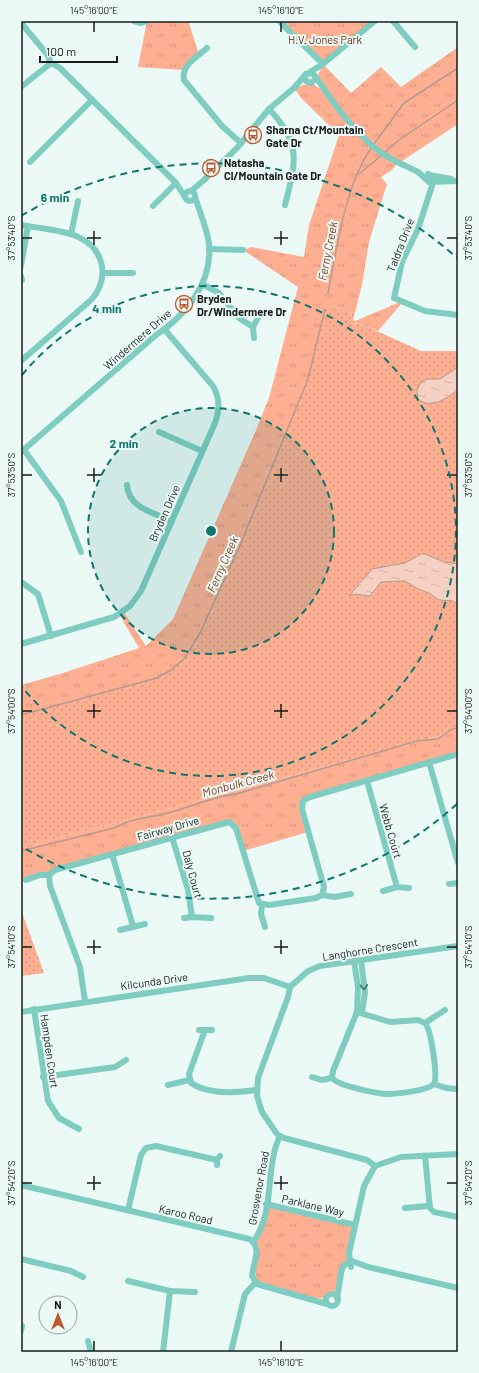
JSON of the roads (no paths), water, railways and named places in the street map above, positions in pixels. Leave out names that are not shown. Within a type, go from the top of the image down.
[{"type":"street","points":[[134,21],[141,23],[147,21]]},
{"type":"street","points":[[279,21],[323,64]]},
{"type":"street","points":[[192,193],[241,144],[269,109],[310,72],[323,64],[375,21]]},
{"type":"street","points":[[393,21],[415,47]]},
{"type":"street","points":[[21,23],[48,55],[51,63],[60,68],[176,183],[187,199],[200,210]]},
{"type":"street","points":[[207,48],[187,66],[184,73],[184,80],[222,126],[241,144]]},
{"type":"street","points":[[21,87],[51,63]]},
{"type":"street","points":[[294,88],[314,82],[323,64]]},
{"type":"street","points":[[310,72],[313,72],[325,91],[362,136],[385,156],[431,181],[458,181]]},
{"type":"street","points":[[305,77],[310,83],[325,91]]},
{"type":"street","points":[[30,162],[92,100]]},
{"type":"street","points":[[269,109],[286,130],[291,140],[294,152],[293,173],[285,205]]},
{"type":"street","name":"Taldra Drive","points":[[431,181],[418,229],[402,262],[394,298],[425,311],[458,315]]},
{"type":"street","points":[[176,183],[192,193],[193,200],[187,199]]},
{"type":"street","points":[[153,206],[176,183]]},
{"type":"street","name":"Windermere Drive","points":[[23,451],[156,336],[165,330],[170,323],[191,303],[202,284],[208,266],[209,250],[206,230],[200,210],[192,193]]},
{"type":"street","points":[[71,234],[78,201]]},
{"type":"street","points":[[21,225],[71,234],[83,239],[94,247],[100,259],[103,272],[100,284],[94,296],[21,361]]},
{"type":"street","points":[[21,266],[28,226]]},
{"type":"street","points":[[209,250],[243,250]]},
{"type":"street","points":[[103,272],[133,273]]},
{"type":"street","points":[[202,284],[219,293],[239,318],[253,327]]},
{"type":"street","points":[[254,338],[253,327],[260,314]]},
{"type":"street","name":"Bryden Drive","points":[[21,644],[109,619],[130,606],[141,591],[218,416],[219,408],[217,395],[210,383],[165,330]]},
{"type":"street","points":[[159,432],[202,451]]},
{"type":"street","points":[[23,451],[61,501],[81,552]]},
{"type":"street","points":[[127,485],[129,496],[135,504],[172,521]]},
{"type":"street","points":[[21,582],[38,594],[51,636]]},
{"type":"street","points":[[322,895],[324,887],[302,810],[302,802],[310,797],[458,754]]},
{"type":"street","points":[[430,762],[458,863]]},
{"type":"street","name":"Webb Court","points":[[367,781],[397,887]]},
{"type":"street","name":"Fairway Drive","points":[[26,880],[40,876],[49,876],[55,870],[222,822],[229,822],[234,824],[238,831],[258,900],[262,904],[261,914],[265,928]]},
{"type":"street","name":"Daly Court","points":[[172,837],[188,890],[192,916]]},
{"type":"street","points":[[112,854],[133,926]]},
{"type":"street","points":[[49,876],[50,886],[80,967],[85,1001]]},
{"type":"street","points":[[449,884],[458,883]]},
{"type":"street","points":[[383,891],[397,887],[409,888]]},
{"type":"street","points":[[262,904],[269,905],[316,898],[322,895],[334,897],[351,894]]},
{"type":"street","points":[[184,918],[192,916],[211,918]]},
{"type":"street","points":[[120,930],[145,924]]},
{"type":"street","name":"Langhorne Crescent","points":[[290,987],[312,969],[354,961],[458,946]]},
{"type":"street","points":[[332,1078],[333,1071],[359,1012],[365,992],[361,960]]},
{"type":"street","points":[[354,961],[358,987],[359,1012]]},
{"type":"street","name":"Kilcunda Drive","points":[[21,1012],[85,1001],[249,978],[264,978],[290,987]]},
{"type":"street","points":[[290,987],[288,997],[260,1072],[257,1090],[262,1112],[280,1136],[299,1143],[367,1160],[375,1166]]},
{"type":"street","name":"Hampden Court","points":[[34,1009],[46,1096],[52,1109],[61,1120],[78,1129]]},
{"type":"street","points":[[359,1012],[390,1022],[398,1023],[418,1020],[425,1022],[445,1010]]},
{"type":"street","points":[[425,1022],[429,1030],[436,1076],[434,1084]]},
{"type":"street","points":[[189,1080],[202,1030],[212,1030]]},
{"type":"street","points":[[43,1077],[115,1067],[126,1060]]},
{"type":"street","points":[[312,1077],[322,1080],[332,1078],[341,1084],[386,1094],[426,1088],[434,1084],[446,1088],[456,1089]]},
{"type":"street","points":[[168,1085],[189,1080],[198,1086],[229,1093],[257,1090]]},
{"type":"street","name":"Grosvenor Road","points":[[253,1242],[261,1229],[272,1160],[280,1136]]},
{"type":"street","points":[[128,1210],[141,1155],[146,1148],[156,1146],[218,1160]]},
{"type":"street","points":[[253,1242],[257,1252],[252,1276],[256,1282],[263,1286],[305,1296],[331,1298],[350,1265],[349,1253],[364,1186],[375,1166],[396,1158],[458,1154]]},
{"type":"street","points":[[425,1156],[428,1206],[434,1212],[458,1217]]},
{"type":"street","name":"Karoo Road","points":[[21,1185],[241,1237],[253,1242]]},
{"type":"street","name":"Parklane Way","points":[[266,1204],[355,1225]]},
{"type":"street","points":[[405,1208],[428,1206]]},
{"type":"street","points":[[21,1259],[71,1270],[82,1277]]},
{"type":"street","points":[[350,1265],[368,1267],[458,1288]]},
{"type":"street","points":[[128,1281],[170,1292],[195,1292]]},
{"type":"street","points":[[231,1352],[245,1294],[256,1282]]},
{"type":"street","points":[[163,1352],[170,1292]]},
{"type":"street","points":[[88,1342],[91,1352]]},
{"type":"water","points":[[458,367],[458,390],[439,402],[428,403],[418,399],[417,390],[421,382],[428,379],[440,379]]},
{"type":"water","points":[[421,554],[425,554],[444,562],[458,564],[458,604],[453,601],[439,600],[429,593],[418,589],[405,581],[381,582],[370,596],[355,594],[349,596],[372,569],[405,563]]},
{"type":"waterway","points":[[374,144],[404,103],[458,68]]},
{"type":"waterway","points":[[385,152],[399,140],[458,100]]},
{"type":"waterway","name":"Ferny Creek","points":[[328,293],[343,217],[355,179],[372,147]]},
{"type":"waterway","name":"Ferny Creek","points":[[359,174],[382,155]]},
{"type":"waterway","name":"Ferny Creek","points":[[21,715],[157,678],[171,670],[185,658],[201,631],[241,543],[308,379],[325,309]]},
{"type":"waterway","name":"Monbulk Creek","points":[[21,851],[114,828],[132,821],[164,814],[227,795],[236,794],[417,741],[438,739],[452,729],[458,728]]},
{"type":"place","name":"Sharna Ct/Mountain Gate Dr","points":[[253,135]]},
{"type":"place","name":"Natasha Cl/Mountain Gate Dr","points":[[211,168]]},
{"type":"place","name":"Bryden Dr/Windermere Dr","points":[[184,304]]},
{"type":"park label","name":"H.V. Jones Park","points":[[325,39]]}]
